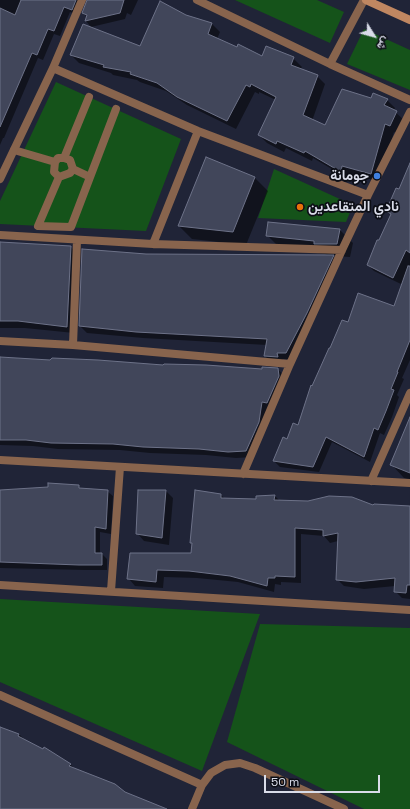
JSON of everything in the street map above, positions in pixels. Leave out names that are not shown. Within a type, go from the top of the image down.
[{"type":"main road","points":[[365,0],[410,20]]},
{"type":"street","points":[[0,179],[53,68],[82,0]]},
{"type":"street","points":[[197,0],[330,64],[410,100]]},
{"type":"street","points":[[330,64],[365,0]]},
{"type":"street","points":[[53,68],[198,131],[368,195]]},
{"type":"street","points":[[64,158],[89,97]]},
{"type":"street","points":[[73,169],[70,173],[59,178],[38,226],[71,227],[116,109]]},
{"type":"street","points":[[243,474],[290,364],[342,250],[410,112]]},
{"type":"street","points":[[152,244],[198,131]]},
{"type":"street","points":[[14,150],[55,162]]},
{"type":"street","points":[[59,178],[54,172],[55,162],[58,158],[70,160],[73,169],[90,177]]},
{"type":"street","points":[[0,235],[152,244],[342,250]]},
{"type":"street","points":[[73,345],[77,240]]},
{"type":"street","points":[[0,341],[73,345],[290,364]]},
{"type":"street","points":[[371,481],[410,392]]},
{"type":"street","points":[[0,460],[410,483]]},
{"type":"street","points":[[111,591],[120,467]]},
{"type":"street","points":[[0,585],[410,610]]},
{"type":"street","points":[[0,695],[202,785]]},
{"type":"street","points":[[192,809],[202,785],[211,773],[224,765],[240,763],[255,768],[344,809]]},
{"type":"green space","points":[[235,0],[317,0],[344,12],[330,43]]},
{"type":"green space","points":[[364,29],[410,50],[410,90],[347,64]]},
{"type":"green space","points":[[56,82],[181,139],[146,231],[0,224],[0,201]]},
{"type":"green space","points":[[274,169],[353,205],[346,222],[258,218]]},
{"type":"green space","points":[[0,599],[260,614],[202,771],[0,682]]},
{"type":"green space","points":[[260,624],[410,628],[410,809],[364,809],[227,742]]},
{"type":"building","points":[[21,0],[76,0],[72,10],[64,7],[54,31],[48,29],[37,55],[32,53],[0,127],[0,8],[15,15]]},
{"type":"building","points":[[87,0],[124,0],[120,13],[85,21],[87,15],[82,13]]},
{"type":"building","points":[[160,1],[186,15],[212,23],[208,34],[237,47],[238,44],[262,56],[266,46],[294,57],[291,65],[318,75],[303,115],[325,125],[342,89],[371,98],[373,93],[388,99],[384,105],[397,111],[390,126],[385,124],[371,174],[342,166],[341,172],[305,151],[304,153],[277,141],[276,144],[258,135],[276,97],[251,84],[250,87],[246,85],[227,121],[177,97],[157,83],[130,74],[131,72],[103,67],[104,65],[70,55],[83,24],[140,46]]},
{"type":"building","points":[[206,157],[255,177],[233,232],[178,226]]},
{"type":"building","points":[[410,163],[410,253],[406,250],[393,278],[367,265],[377,240],[379,240],[391,214],[386,211],[396,188],[399,189]]},
{"type":"building","points":[[268,222],[340,229],[337,244],[314,244],[314,241],[266,236]]},
{"type":"building","points":[[0,242],[71,246],[67,327],[18,321],[0,321]]},
{"type":"building","points":[[82,249],[146,254],[334,255],[307,313],[286,353],[277,353],[278,357],[264,356],[267,339],[136,332],[79,326]]},
{"type":"building","points":[[408,266],[410,266],[410,340],[391,389],[394,390],[386,411],[378,430],[374,428],[364,457],[326,437],[313,467],[273,461],[283,437],[287,439],[293,423],[298,425],[311,385],[312,386],[342,320],[348,322],[358,293],[394,306]]},
{"type":"building","points":[[0,357],[50,360],[52,358],[98,360],[163,365],[206,365],[262,369],[262,367],[278,368],[279,376],[267,403],[262,402],[259,422],[246,451],[228,452],[113,444],[0,440]]},
{"type":"building","points":[[410,417],[410,473],[390,465]]},
{"type":"building","points":[[48,483],[79,485],[79,488],[108,490],[106,529],[95,527],[95,553],[102,553],[102,565],[0,562],[0,490],[48,487]]},
{"type":"building","points":[[138,490],[166,490],[162,538],[136,534]]},
{"type":"building","points":[[195,490],[221,494],[221,498],[256,499],[256,496],[275,495],[274,500],[308,501],[329,496],[352,497],[373,505],[410,506],[410,585],[407,585],[406,593],[394,592],[395,578],[356,582],[336,580],[338,533],[323,536],[323,530],[295,528],[295,577],[275,576],[275,578],[268,578],[267,586],[230,576],[189,571],[157,570],[156,582],[127,579],[130,553],[191,553],[192,543],[190,543]]},
{"type":"building","points":[[0,727],[19,734],[18,736],[43,749],[44,747],[71,764],[69,766],[115,784],[125,792],[167,809],[0,809]]},
{"type":"place","name":"جومانة","points":[[377,176]]},
{"type":"place","name":"نادي المتقاعدین","points":[[300,207]]}]
